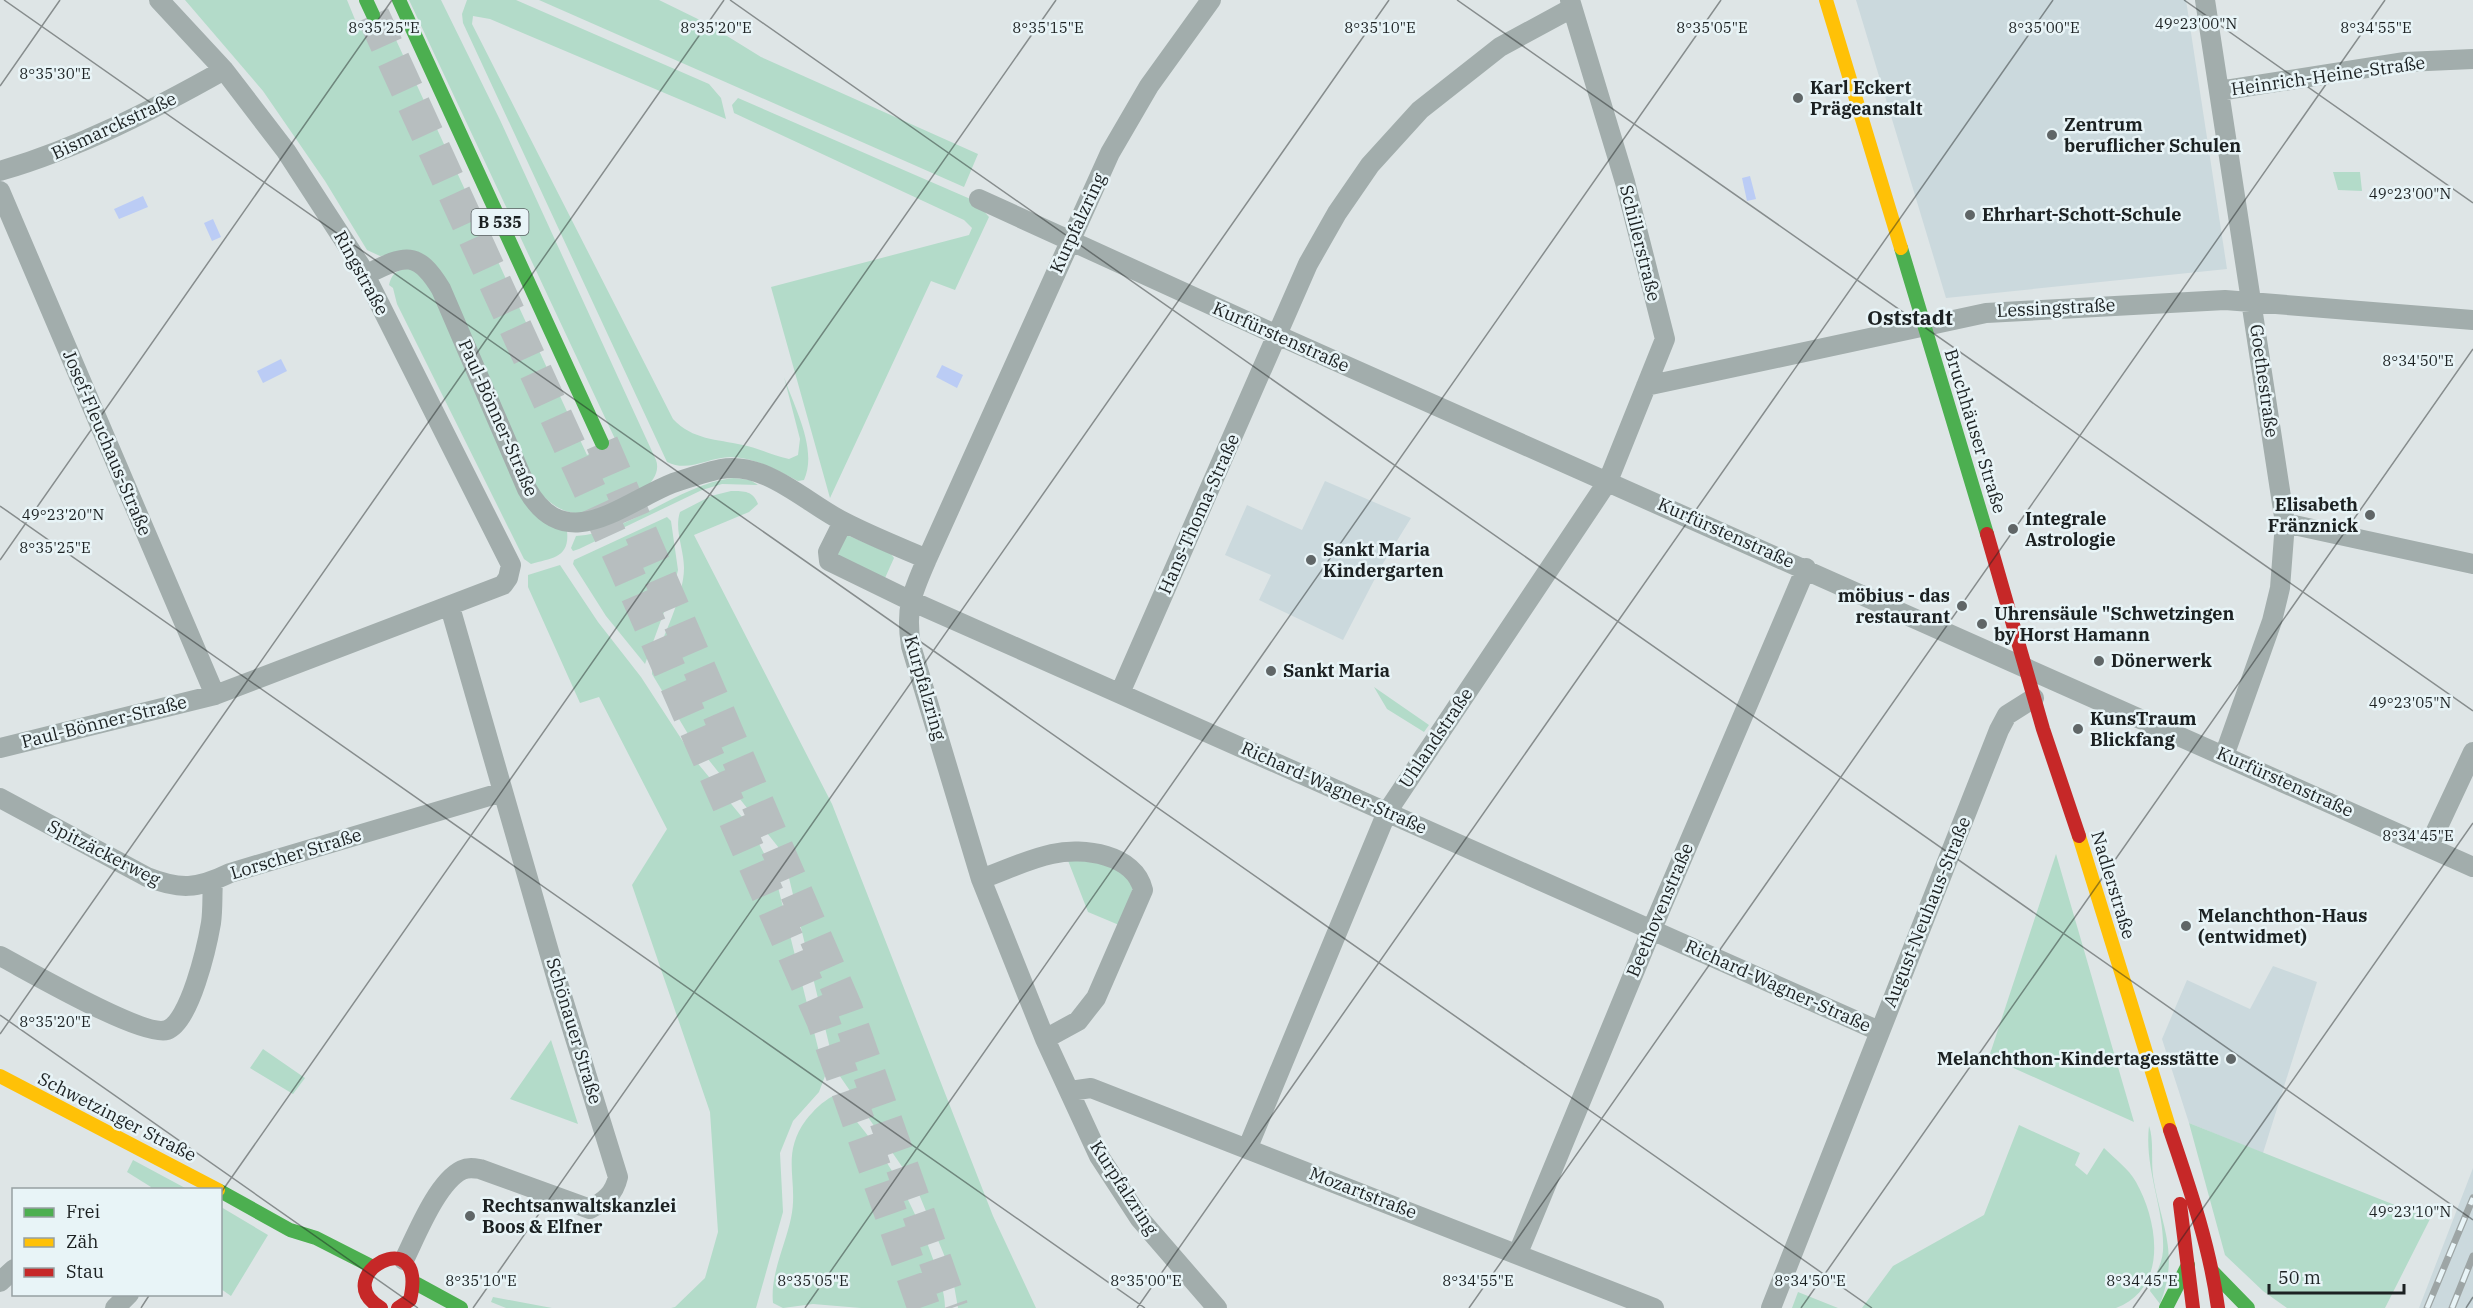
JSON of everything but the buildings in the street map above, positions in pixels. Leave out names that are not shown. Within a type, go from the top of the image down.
[{"type":"main road","points":[[366,0],[373,15]]},
{"type":"main road","name":"B 535","points":[[399,0],[602,443]]},
{"type":"main road","name":"Bruchhäuser Straße","points":[[1826,0],[1980,509],[2025,666]]},
{"type":"main road","name":"Nadlerstraße","points":[[2025,666],[2164,1114],[2190,1188],[2213,1272],[2218,1308]]},
{"type":"main road","name":"Schwetzinger Straße","points":[[0,1076],[215,1188]]},
{"type":"main road","name":"Nadlerstraße","points":[[2164,1114],[2193,1308]]},
{"type":"main road","name":"Schwetzinger Straße","points":[[222,1192],[291,1230],[316,1238],[371,1266]]},
{"type":"main road","name":"Schwetzinger Straße","points":[[291,1230],[314,1253],[332,1263]]},
{"type":"main road","points":[[381,1308],[372,1300],[360,1281],[371,1266],[391,1257],[404,1260],[413,1269],[417,1284],[411,1300],[402,1307]]},
{"type":"main road","points":[[2166,1308],[2188,1264]]},
{"type":"main road","points":[[2213,1272],[2248,1308]]},
{"type":"main road","points":[[417,1284],[461,1308]]},
{"type":"main road","points":[[402,1307],[420,1306]]},
{"type":"street","name":"Ringstraße","points":[[159,0],[224,70],[286,151],[365,275],[511,565],[508,578]]},
{"type":"street","name":"Kurpfalzring","points":[[1211,0],[1149,86],[1110,153],[909,600],[907,619],[912,646],[981,879],[1045,1040],[1099,1156],[1140,1218],[1217,1308]]},
{"type":"street","name":"Goethestraße","points":[[2205,0],[2253,303],[2284,523],[2280,588],[2272,621],[2224,756]]},
{"type":"street","name":"Hans-Thoma-Straße","points":[[1120,693],[1308,264],[1337,213],[1370,165],[1420,110],[1500,47],[1571,4]]},
{"type":"street","name":"Schillerstraße","points":[[1571,4],[1625,182],[1665,339],[1608,481]]},
{"type":"street","name":"Heinrich-Heine-Straße","points":[[2219,91],[2405,62],[2473,59]]},
{"type":"street","name":"Bismarckstraße","points":[[0,171],[44,159],[126,122],[224,70]]},
{"type":"street","name":"Josef-Fleuchaus-Straße","points":[[0,191],[215,695]]},
{"type":"street","name":"Kurfürstenstraße","points":[[979,199],[1069,242],[1806,568],[2473,867]]},
{"type":"street","name":"Paul-Bönner-Straße","points":[[365,275],[407,259],[416,260],[429,269],[441,289],[527,489],[535,501],[553,517],[589,523],[639,502],[672,483],[722,469],[746,469],[771,478],[843,522],[927,559]]},
{"type":"street","name":"Lessingstraße","points":[[1646,386],[1986,312],[2224,300],[2473,320]]},
{"type":"street","name":"Uhlandstraße","points":[[1248,1147],[1387,812],[1608,481]]},
{"type":"street","name":"Richard-Wagner-Straße","points":[[843,522],[828,552],[829,561],[909,600],[1879,1031]]},
{"type":"street","points":[[2284,523],[2473,564]]},
{"type":"street","name":"Beethovenstraße","points":[[1518,1253],[1652,929],[1806,568]]},
{"type":"street","name":"Paul-Bönner-Straße","points":[[0,748],[215,695],[450,607],[503,585],[508,578]]},
{"type":"street","name":"Schönauer Straße","points":[[404,1260],[436,1199],[451,1178],[462,1170],[480,1168],[590,1209],[602,1203],[615,1190],[618,1177],[560,991],[450,607]]},
{"type":"street","name":"August-Neuhaus-Straße","points":[[1771,1308],[1999,730],[2007,715],[2034,698]]},
{"type":"street","points":[[2430,846],[2473,752]]},
{"type":"street","name":"Lorscher Straße","points":[[0,956],[111,1014],[156,1031],[166,1030],[177,1024],[184,1015],[195,981],[211,921],[213,881],[230,873],[503,792]]},
{"type":"street","name":"Spitzäckerweg","points":[[0,798],[147,877],[171,886],[190,887],[213,881]]},
{"type":"street","points":[[981,879],[1052,854],[1077,852],[1107,856],[1129,866],[1140,877],[1143,890],[1096,998],[1078,1021],[1045,1040]]},
{"type":"street","name":"Mozartstraße","points":[[1070,1091],[1091,1088],[1248,1147],[1654,1308]]},
{"type":"street","points":[[0,1282],[12,1271]]},
{"type":"street","points":[[115,1308],[127,1296]]},
{"type":"shaded area","name":"Zentrum beruflicher Schulen","points":[[1856,0],[2186,0],[2227,269],[1946,298]]},
{"type":"shaded area","name":"Sankt Maria Kindergarten","points":[[1325,481],[1411,518],[1382,565],[1343,640],[1259,600],[1271,575],[1225,555],[1247,505],[1302,530]]},
{"type":"shaded area","name":"Melanchthon-Kindertagesstätte","points":[[2273,966],[2317,982],[2263,1153],[2189,1123],[2162,1039],[2187,980],[2250,1009]]},
{"type":"shaded area","points":[[2473,1168],[2473,1308],[2419,1308]]},
{"type":"green space","points":[[185,0],[347,0],[356,22],[361,25],[385,16],[587,455],[616,441],[409,0],[441,0],[500,120],[656,460],[655,476],[645,489],[601,509],[575,513],[563,510],[550,502],[536,488],[432,261],[418,252],[380,256],[367,250],[325,181],[263,91]]},
{"type":"green space","points":[[467,0],[516,0],[709,84],[721,98],[726,119],[490,19],[473,16],[472,24],[673,419],[697,435],[749,446],[789,459],[798,455],[800,439],[784,377],[806,442],[808,468],[804,480],[798,481],[766,465],[740,458],[723,458],[683,466],[667,462],[463,23],[462,14]]},
{"type":"green space","points":[[539,0],[659,0],[706,23],[761,57],[978,154],[964,187]]},
{"type":"green space","points":[[738,98],[975,201],[989,217],[955,290],[931,281],[830,498],[771,287],[969,235],[972,228],[964,220],[734,113],[732,105]]},
{"type":"green space","points":[[2333,172],[2360,172],[2362,191],[2338,190]]},
{"type":"green space","points":[[413,268],[432,290],[557,528],[567,531],[566,547],[552,558],[531,564],[524,559],[397,304],[393,288],[389,285],[392,276],[404,269]]},
{"type":"green space","points":[[733,478],[750,480],[758,485],[722,484],[702,490],[579,549],[573,551],[571,548],[576,536],[615,527],[693,489]]},
{"type":"green space","points":[[731,491],[748,493],[754,496],[758,504],[749,512],[694,535],[832,804],[993,1216],[1036,1308],[958,1308],[952,1274],[916,1187],[835,1069],[783,853],[688,734],[652,674],[652,666],[677,604],[683,579],[684,561],[678,526],[680,512],[711,496]]},
{"type":"green space","points":[[667,517],[671,521],[678,570],[645,664],[606,616],[573,564],[574,560]]},
{"type":"green space","points":[[847,535],[891,554],[894,558],[885,578],[836,558]]},
{"type":"green space","points":[[560,565],[598,622],[641,677],[695,760],[751,828],[775,875],[825,1076],[819,1092],[793,1121],[780,1153],[783,1212],[756,1308],[671,1308],[675,1307],[705,1278],[718,1232],[710,1112],[632,885],[667,829],[599,697],[580,703],[528,587],[528,575]]},
{"type":"green space","points":[[1374,687],[1429,725],[1424,732],[1387,709]]},
{"type":"green space","points":[[2056,854],[2134,1122],[1989,1057]]},
{"type":"green space","points":[[1067,858],[1101,863],[1127,875],[1133,888],[1119,925],[1088,912]]},
{"type":"green space","points":[[551,1040],[578,1124],[510,1099]]},
{"type":"green space","points":[[263,1049],[305,1078],[293,1094],[250,1068]]},
{"type":"green space","points":[[833,1096],[865,1132],[904,1192],[925,1236],[943,1289],[945,1308],[861,1308],[813,1304],[783,1308],[773,1303],[776,1271],[793,1205],[794,1145],[806,1120],[818,1106]]},
{"type":"green space","points":[[2189,1123],[2430,1219],[2385,1308],[2287,1308],[2263,1291],[2225,1255]]},
{"type":"green space","points":[[2019,1125],[2080,1153],[2075,1165],[2087,1175],[2104,1148],[2129,1173],[2144,1198],[2153,1234],[2154,1252],[2151,1270],[2145,1285],[2133,1298],[2116,1308],[1862,1308],[1893,1266],[1984,1215]]},
{"type":"green space","points":[[2149,1126],[2156,1193],[2152,1173],[2149,1158]]},
{"type":"green space","points":[[133,1160],[185,1188],[150,1188],[127,1172]]},
{"type":"green space","points":[[2156,1194],[2169,1254],[2166,1286],[2160,1304],[2150,1291],[2163,1251],[2163,1235]]},
{"type":"green space","points":[[222,1208],[268,1235],[231,1296],[222,1290]]},
{"type":"green space","points":[[1798,1292],[1838,1308],[1792,1308]]},
{"type":"green space","points":[[493,1297],[552,1308],[506,1308],[491,1302]]},
{"type":"water","points":[[1750,176],[1756,199],[1747,201],[1742,178]]},
{"type":"water","points":[[143,196],[148,207],[119,219],[114,209]]},
{"type":"water","points":[[213,219],[221,237],[212,241],[204,223]]},
{"type":"water","points":[[281,359],[287,371],[263,383],[257,371]]},
{"type":"water","points":[[942,365],[963,375],[957,388],[936,377]]},
{"type":"tunnel","points":[[373,15],[627,572],[823,1021],[924,1308]]},
{"type":"tunnel","points":[[602,443],[846,1008],[952,1308]]},
{"type":"railway","points":[[2427,1308],[2473,1198]]},
{"type":"railway","points":[[2452,1308],[2473,1256]]},
{"type":"traffic: fast","points":[[366,0],[373,15]]},
{"type":"traffic: fast","points":[[399,0],[602,443]]},
{"type":"traffic: fast","points":[[1901,248],[1987,534]]},
{"type":"traffic: fast","points":[[222,1192],[290,1230],[316,1238],[371,1266]]},
{"type":"traffic: fast","points":[[2166,1308],[2188,1265]]},
{"type":"traffic: fast","points":[[2213,1272],[2248,1308]]},
{"type":"traffic: fast","points":[[417,1284],[461,1308]]},
{"type":"traffic: slow","points":[[1826,0],[1901,248]]},
{"type":"traffic: slow","points":[[2079,836],[2170,1130]]},
{"type":"traffic: slow","points":[[0,1076],[214,1188]]},
{"type":"traffic: jam","points":[[1987,534],[2043,729],[2079,836]]},
{"type":"traffic: jam","points":[[2170,1130],[2205,1240],[2218,1308]]},
{"type":"traffic: jam","points":[[2180,1204],[2193,1308]]},
{"type":"traffic: jam","points":[[381,1308],[367,1295],[365,1282],[371,1270],[382,1262],[395,1258],[406,1263],[412,1276],[410,1300],[398,1308]]},
{"type":"place","name":"Karl Eckert Prägeanstalt","points":[[1798,98]]},
{"type":"place","name":"Zentrum beruflicher Schulen","points":[[2052,135]]},
{"type":"place","name":"Ehrhart-Schott-Schule","points":[[1970,215]]},
{"type":"place","name":"Elisabeth Fränznick","points":[[2370,515]]},
{"type":"place","name":"Integrale Astrologie","points":[[2013,529]]},
{"type":"place","name":"Sankt Maria Kindergarten","points":[[1311,560]]},
{"type":"place","name":"möbius - das restaurant","points":[[1962,606]]},
{"type":"place","name":"Uhrensäule \"Schwetzingen by Horst Hamann","points":[[1982,624]]},
{"type":"place","name":"Dönerwerk","points":[[2099,661]]},
{"type":"place","name":"Sankt Maria","points":[[1271,671]]},
{"type":"place","name":"KunsTraum Blickfang","points":[[2078,729]]},
{"type":"place","name":"Melanchthon-Haus (entwidmet)","points":[[2186,926]]},
{"type":"place","name":"Melanchthon-Kindertagesstätte","points":[[2231,1059]]},
{"type":"place","name":"Rechtsanwaltskanzlei Boos & Elfner","points":[[470,1216]]},
{"type":"district","name":"Oststadt","points":[[1910,318]]}]
